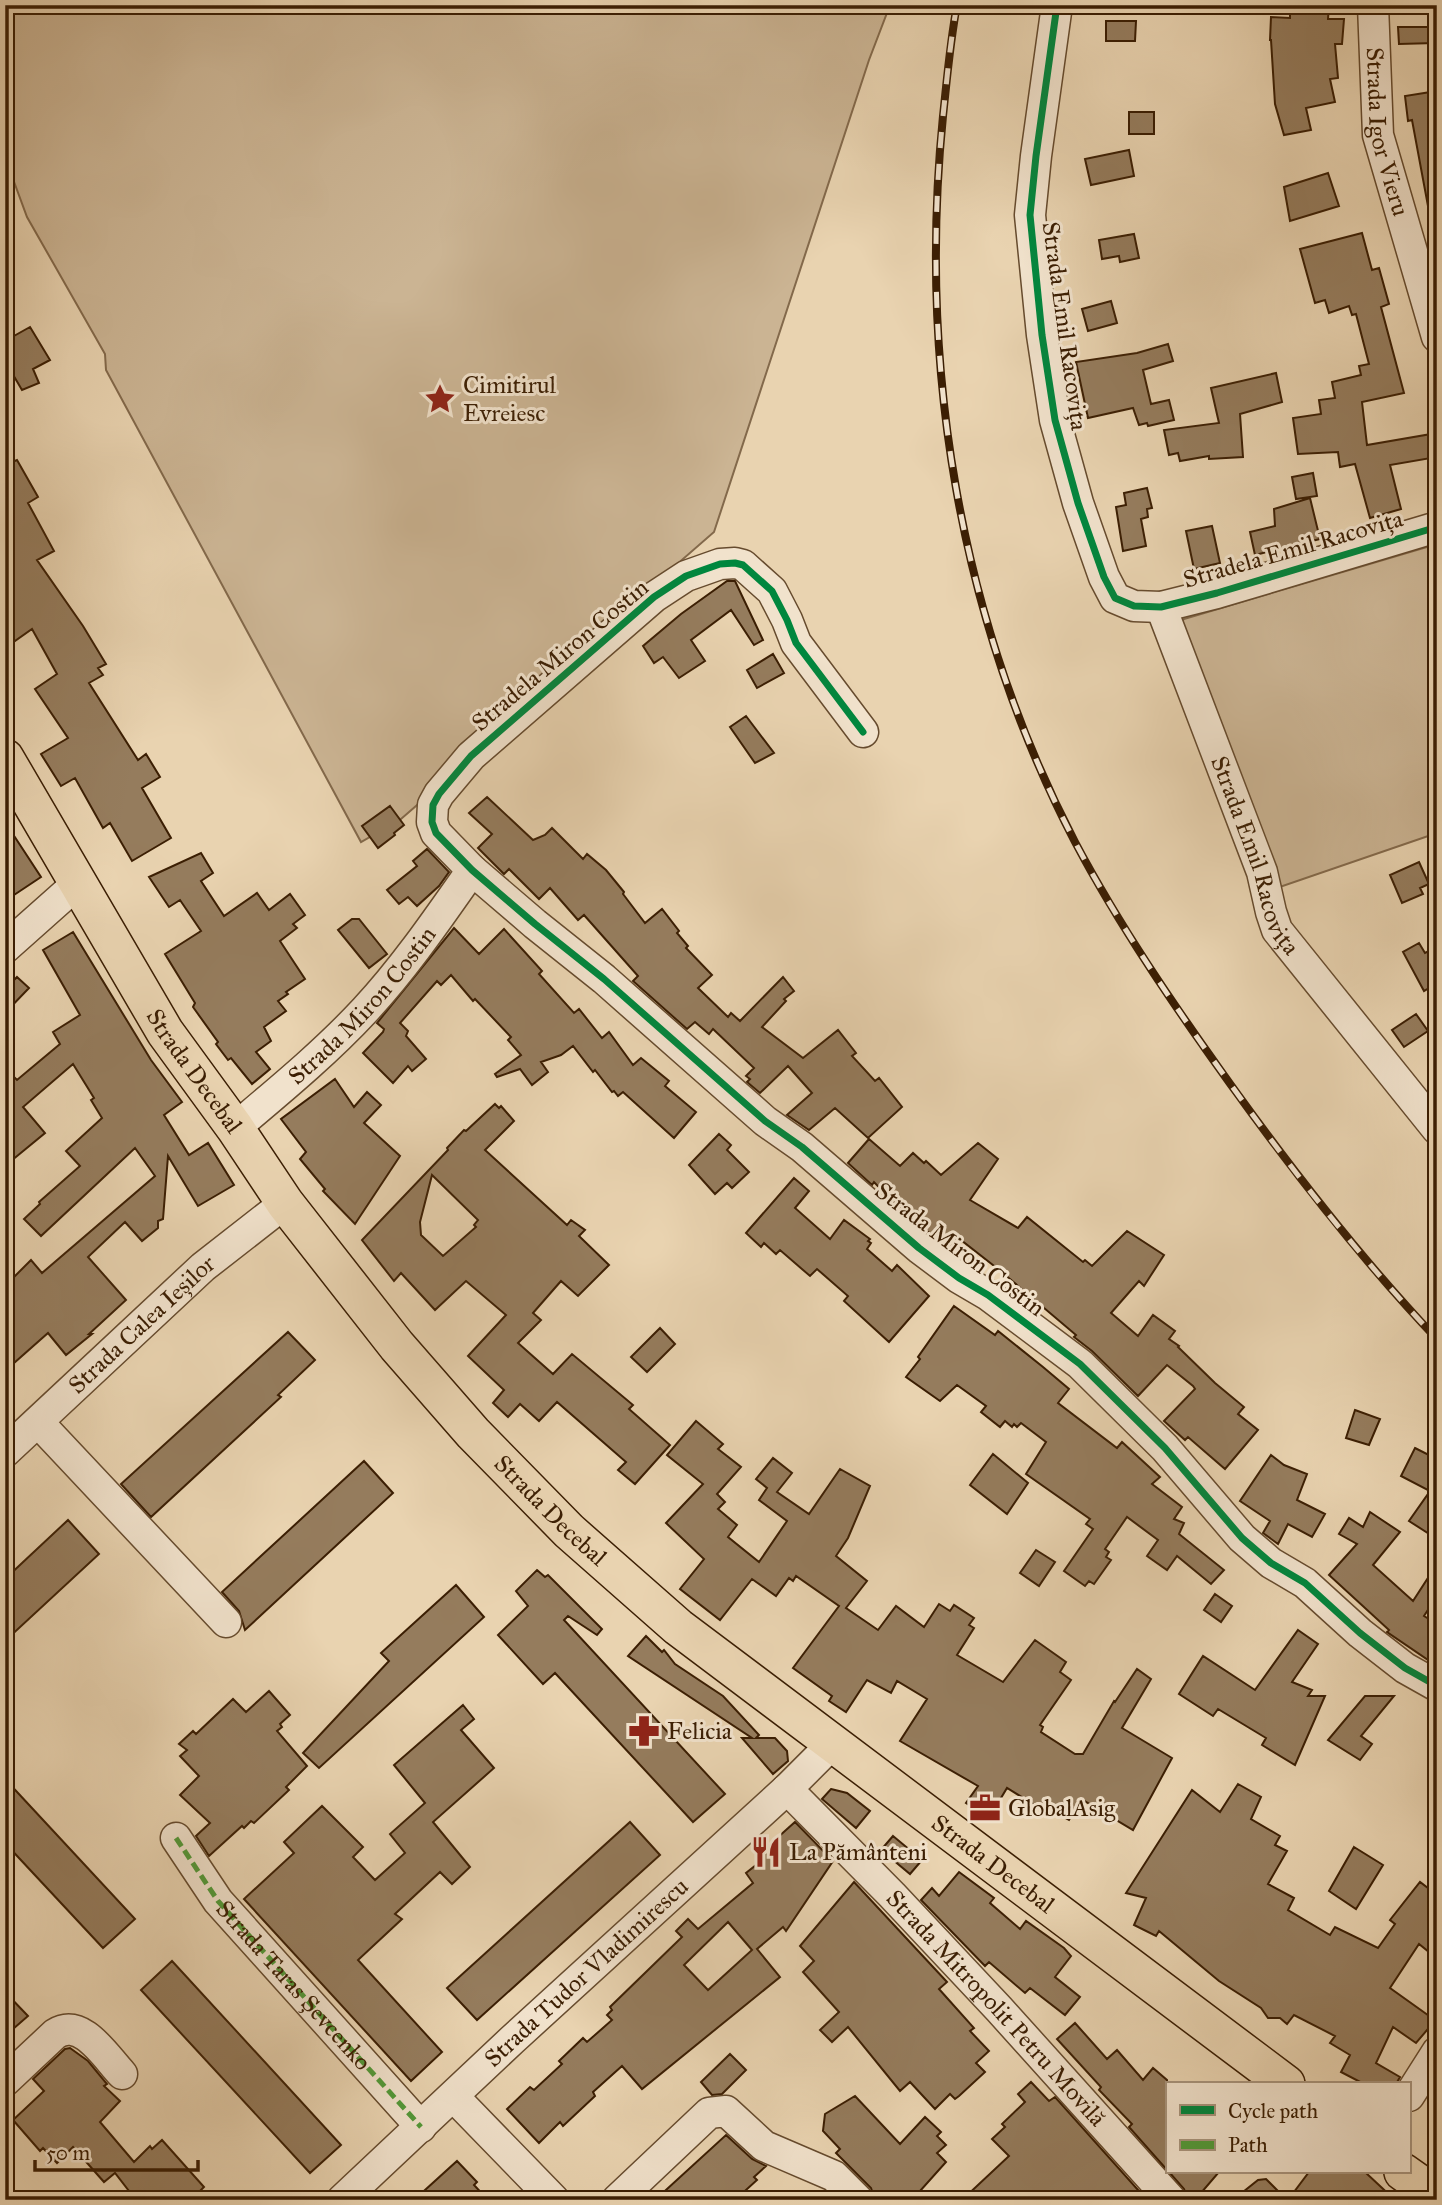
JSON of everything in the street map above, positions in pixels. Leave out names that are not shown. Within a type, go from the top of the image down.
[{"type":"main road","name":"Strada Decebal","points":[[5,758],[165,1032],[235,1128],[285,1203],[442,1400],[569,1531],[678,1627],[1283,2082]]},
{"type":"main road","points":[[1406,2174],[1437,2196]]},
{"type":"street","name":"Strada Emil Racovița","points":[[1058,5],[1042,107],[1030,215],[1042,335],[1055,420],[1087,528],[1104,577],[1115,598],[1134,606],[1161,607],[1262,872],[1270,912],[1277,930],[1437,1129]]},
{"type":"street","name":"Strada Igor Vieru","points":[[1373,5],[1378,135],[1437,337]]},
{"type":"street","name":"Stradela Emil Racovița","points":[[1161,607],[1217,593],[1437,527]]},
{"type":"street","name":"Stradela Miron Costin","points":[[462,860],[436,833],[432,822],[433,805],[471,756],[654,597],[687,576],[720,564],[743,565],[772,591],[796,643],[863,733]]},
{"type":"street","name":"Strada Miron Costin","points":[[235,1128],[311,1064],[366,1009],[437,920],[462,860],[614,988],[765,1121],[802,1147],[919,1248],[959,1278],[988,1295],[1013,1316],[1034,1328],[1080,1364],[1164,1448],[1242,1538],[1271,1563],[1305,1583],[1360,1633],[1405,1668],[1437,1686]]},
{"type":"street","points":[[5,948],[78,883]]},
{"type":"street","name":"Strada Calea Ieșilor","points":[[5,1452],[203,1267],[285,1203]]},
{"type":"street","points":[[38,1422],[226,1622]]},
{"type":"street","name":"Strada Tudor Vladimirescu","points":[[342,2200],[512,2040],[787,1789],[832,1744]]},
{"type":"street","name":"Strada Mitropolit Petru Movilă","points":[[787,1789],[990,1999],[1171,2200]]},
{"type":"street","name":"Strada Taras Șevcenko","points":[[176,1838],[218,1901],[421,2127]]},
{"type":"street","points":[[5,2081],[55,2035],[62,2030],[71,2029],[79,2030],[86,2036],[122,2074]]},
{"type":"street","points":[[1410,2094],[1437,2052]]},
{"type":"street","points":[[454,2097],[554,2200]]},
{"type":"street","points":[[617,2200],[709,2113],[718,2110],[726,2111],[734,2117],[764,2146],[834,2176],[858,2200]]},
{"type":"shaded area","name":"Cimitirul Evreiesc","points":[[5,5],[890,5],[869,60],[714,532],[481,735],[424,799],[401,819],[361,842],[106,370],[105,354],[27,217],[5,148]]},
{"type":"shaded area","points":[[1437,544],[1437,833],[1274,889],[1180,623],[1184,619]]},
{"type":"building","points":[[1290,5],[1329,5],[1328,19],[1344,19],[1342,44],[1335,44],[1338,78],[1330,79],[1335,102],[1306,108],[1311,130],[1284,135],[1275,104],[1271,17],[1290,18]]},
{"type":"building","points":[[1106,21],[1136,21],[1135,41],[1106,41]]},
{"type":"building","points":[[1398,27],[1435,27],[1435,43],[1399,44]]},
{"type":"building","points":[[1437,91],[1437,206],[1428,206],[1412,120],[1408,121],[1405,96]]},
{"type":"building","points":[[1129,112],[1154,112],[1154,134],[1129,134]]},
{"type":"building","points":[[1129,150],[1134,176],[1091,185],[1085,159]]},
{"type":"building","points":[[1328,173],[1339,206],[1290,221],[1284,187]]},
{"type":"building","points":[[1362,233],[1372,270],[1379,268],[1389,304],[1381,307],[1404,393],[1362,402],[1367,445],[1437,433],[1437,457],[1390,465],[1401,509],[1370,518],[1355,464],[1340,467],[1338,452],[1298,454],[1293,418],[1321,414],[1319,400],[1335,398],[1332,382],[1361,375],[1359,366],[1369,364],[1356,314],[1352,315],[1349,306],[1329,313],[1325,300],[1315,303],[1300,249]]},
{"type":"building","points":[[1134,234],[1139,258],[1120,262],[1119,256],[1102,259],[1099,240]]},
{"type":"building","points":[[1111,301],[1117,323],[1088,331],[1082,309]]},
{"type":"building","points":[[30,327],[50,360],[33,369],[39,383],[22,390],[5,361],[5,341]]},
{"type":"building","points":[[1168,344],[1173,361],[1143,370],[1151,404],[1169,400],[1174,420],[1148,426],[1147,423],[1139,425],[1133,408],[1088,418],[1076,362],[1137,353]]},
{"type":"building","points":[[1276,373],[1282,402],[1240,414],[1243,457],[1209,459],[1209,456],[1180,461],[1178,453],[1169,455],[1164,430],[1219,423],[1211,388]]},
{"type":"building","points":[[17,460],[38,497],[28,503],[54,551],[37,560],[106,664],[98,668],[103,675],[89,683],[138,760],[146,754],[160,777],[142,788],[171,838],[132,861],[110,823],[103,828],[75,778],[61,786],[41,754],[68,738],[35,689],[57,674],[32,629],[5,648],[5,465]]},
{"type":"building","points":[[1313,473],[1317,496],[1296,499],[1292,477]]},
{"type":"building","points":[[1147,488],[1152,508],[1147,509],[1148,517],[1141,519],[1146,546],[1123,551],[1116,507],[1126,505],[1124,493]]},
{"type":"building","points":[[1310,498],[1320,539],[1255,555],[1250,532],[1275,526],[1274,509]]},
{"type":"building","points":[[1212,526],[1220,563],[1194,569],[1186,531]]},
{"type":"building","points":[[727,581],[735,581],[763,640],[754,645],[731,610],[691,640],[705,661],[679,678],[663,657],[654,663],[643,646]]},
{"type":"building","points":[[773,654],[784,673],[757,688],[747,670]]},
{"type":"building","points":[[746,716],[774,753],[755,763],[730,727]]},
{"type":"building","points":[[487,797],[533,840],[545,835],[552,828],[583,859],[587,854],[606,870],[645,923],[662,909],[679,931],[677,933],[688,946],[686,948],[712,975],[698,988],[728,1017],[731,1013],[740,1021],[783,977],[794,991],[784,999],[786,1001],[762,1027],[803,1058],[838,1030],[856,1053],[852,1056],[875,1081],[879,1078],[902,1107],[868,1138],[835,1108],[809,1130],[787,1115],[812,1093],[788,1066],[760,1093],[747,1082],[750,1079],[746,1076],[754,1068],[713,1029],[709,1034],[695,1022],[687,1029],[633,981],[638,976],[584,915],[578,920],[550,888],[539,899],[509,869],[504,874],[478,848],[492,834],[469,813]]},
{"type":"building","points":[[390,806],[404,825],[378,848],[362,826]]},
{"type":"building","points":[[5,822],[41,877],[5,901]]},
{"type":"building","points":[[427,849],[449,872],[439,886],[417,906],[408,897],[399,904],[387,890],[417,866],[413,861]]},
{"type":"building","points":[[201,853],[213,873],[201,881],[224,916],[257,893],[269,910],[290,894],[305,915],[293,924],[297,928],[280,941],[305,979],[278,1001],[286,1011],[264,1027],[271,1041],[256,1052],[270,1069],[252,1084],[216,1044],[218,1042],[193,1007],[195,1003],[165,954],[201,931],[180,900],[169,907],[149,877]]},
{"type":"building","points":[[1419,862],[1429,884],[1420,888],[1423,894],[1402,903],[1390,875]]},
{"type":"building","points":[[352,919],[359,919],[387,954],[369,968],[338,930]]},
{"type":"building","points":[[454,928],[479,954],[504,929],[542,971],[539,974],[574,1013],[579,1009],[602,1038],[609,1032],[633,1065],[641,1058],[669,1081],[665,1086],[696,1112],[674,1138],[623,1092],[618,1096],[612,1092],[573,1046],[561,1055],[541,1062],[548,1072],[532,1085],[520,1069],[497,1077],[495,1074],[521,1055],[508,1040],[511,1037],[475,999],[473,1001],[451,975],[441,985],[437,981],[400,1023],[408,1031],[406,1036],[426,1059],[412,1071],[408,1066],[393,1083],[363,1053],[383,1032],[384,1029],[377,1023]]},
{"type":"building","points":[[73,932],[151,1060],[182,1102],[164,1115],[189,1155],[208,1143],[234,1185],[198,1206],[168,1156],[163,1219],[158,1221],[158,1228],[142,1241],[125,1222],[88,1257],[126,1300],[66,1355],[48,1333],[5,1371],[5,1286],[31,1260],[42,1273],[155,1176],[135,1148],[41,1236],[24,1219],[80,1166],[66,1151],[102,1118],[91,1100],[94,1098],[73,1064],[23,1107],[45,1133],[5,1166],[5,1068],[17,1080],[60,1044],[53,1032],[80,1015],[43,950]]},
{"type":"building","points":[[1419,943],[1425,953],[1437,947],[1437,983],[1424,991],[1403,952]]},
{"type":"building","points":[[17,977],[29,988],[5,1013],[5,989]]},
{"type":"building","points":[[1416,1014],[1428,1031],[1404,1047],[1392,1030]]},
{"type":"building","points":[[335,1079],[354,1107],[367,1092],[381,1105],[364,1123],[400,1156],[355,1224],[323,1191],[325,1189],[300,1159],[306,1152],[281,1119]]},
{"type":"building","points":[[495,1104],[499,1108],[501,1106],[514,1121],[485,1150],[567,1225],[571,1220],[585,1230],[579,1236],[609,1265],[578,1296],[561,1281],[533,1313],[541,1320],[518,1343],[553,1374],[572,1354],[633,1405],[629,1409],[670,1445],[635,1484],[618,1470],[626,1462],[557,1402],[539,1421],[520,1404],[508,1417],[493,1403],[504,1390],[468,1356],[506,1315],[466,1281],[435,1310],[401,1273],[394,1281],[362,1240],[464,1130]],"holes":[[[432,1175],[478,1220],[474,1225],[476,1227],[443,1256],[421,1235],[420,1222]]]},
{"type":"building","points":[[719,1134],[731,1145],[727,1150],[749,1172],[732,1188],[727,1183],[715,1194],[689,1165]]},
{"type":"building","points":[[869,1139],[900,1166],[913,1153],[941,1175],[978,1143],[998,1159],[970,1200],[1018,1228],[1027,1217],[1083,1262],[1085,1260],[1092,1266],[1127,1231],[1164,1255],[1144,1286],[1139,1281],[1111,1313],[1138,1336],[1153,1315],[1175,1331],[1169,1339],[1244,1407],[1238,1414],[1258,1430],[1225,1469],[1188,1437],[1185,1440],[1164,1421],[1195,1389],[1193,1386],[1167,1365],[1138,1396],[1074,1337],[1076,1335],[998,1269],[957,1237],[948,1248],[901,1210],[874,1182],[872,1185],[848,1163]]},
{"type":"building","points":[[794,1178],[809,1191],[795,1208],[830,1239],[844,1220],[870,1239],[868,1241],[871,1243],[867,1249],[892,1271],[897,1265],[929,1296],[889,1342],[844,1301],[848,1296],[817,1269],[810,1276],[780,1250],[776,1254],[764,1243],[761,1247],[746,1233]]},
{"type":"building","points":[[954,1306],[995,1335],[998,1331],[1043,1367],[1069,1389],[1058,1403],[1117,1448],[1122,1442],[1160,1477],[1152,1484],[1182,1507],[1174,1519],[1184,1523],[1179,1534],[1224,1570],[1211,1584],[1177,1556],[1167,1570],[1147,1556],[1158,1540],[1127,1517],[1105,1549],[1109,1552],[1106,1557],[1111,1560],[1094,1584],[1089,1581],[1085,1586],[1064,1571],[1093,1529],[1086,1524],[1090,1519],[1026,1474],[1046,1442],[1021,1423],[1012,1427],[1005,1421],[1000,1427],[981,1412],[986,1406],[957,1385],[940,1401],[906,1377]]},
{"type":"building","points":[[660,1328],[675,1344],[647,1372],[631,1357]]},
{"type":"building","points":[[288,1332],[315,1360],[278,1395],[281,1397],[151,1517],[121,1484]]},
{"type":"building","points":[[1355,1410],[1380,1419],[1369,1445],[1346,1438]]},
{"type":"building","points":[[696,1421],[723,1444],[718,1449],[741,1467],[717,1494],[725,1502],[718,1509],[737,1525],[728,1537],[759,1562],[787,1521],[759,1500],[767,1488],[756,1479],[773,1458],[792,1473],[777,1492],[809,1514],[840,1469],[870,1486],[848,1538],[836,1556],[867,1581],[846,1608],[878,1630],[896,1606],[924,1627],[939,1604],[950,1611],[954,1605],[974,1618],[969,1625],[974,1628],[957,1655],[1003,1682],[1035,1640],[1066,1662],[1060,1672],[1071,1680],[1040,1725],[1043,1727],[1041,1732],[1075,1754],[1083,1754],[1114,1701],[1137,1669],[1151,1679],[1122,1728],[1172,1758],[1133,1830],[1081,1799],[1069,1820],[1040,1804],[1038,1807],[1007,1788],[989,1818],[966,1803],[978,1786],[900,1741],[927,1699],[897,1681],[891,1693],[867,1680],[846,1712],[829,1701],[832,1696],[793,1668],[839,1606],[796,1576],[793,1581],[789,1578],[776,1596],[752,1579],[720,1620],[680,1589],[704,1559],[666,1523],[703,1484],[667,1455]]},
{"type":"building","points":[[1415,1448],[1437,1459],[1437,1539],[1409,1521],[1430,1491],[1401,1476]]},
{"type":"building","points":[[993,1454],[1028,1483],[1007,1514],[970,1485]]},
{"type":"building","points":[[1271,1455],[1284,1465],[1307,1474],[1297,1500],[1325,1514],[1312,1537],[1288,1524],[1278,1544],[1263,1533],[1270,1521],[1240,1501]]},
{"type":"building","points":[[364,1461],[393,1493],[245,1630],[239,1611],[222,1592]]},
{"type":"building","points":[[1370,1512],[1400,1532],[1373,1565],[1413,1601],[1437,1564],[1437,1596],[1424,1616],[1437,1624],[1437,1666],[1387,1632],[1389,1630],[1329,1575],[1357,1544],[1339,1534],[1349,1518],[1363,1527]]},
{"type":"building","points":[[68,1520],[99,1554],[5,1641],[5,1579]]},
{"type":"building","points":[[1036,1550],[1055,1562],[1039,1586],[1020,1573]]},
{"type":"building","points":[[537,1570],[545,1577],[548,1575],[602,1629],[597,1635],[568,1616],[564,1620],[725,1794],[693,1822],[555,1673],[543,1684],[498,1635],[528,1606],[516,1591]]},
{"type":"building","points":[[456,1585],[484,1617],[319,1768],[303,1753],[389,1661],[381,1653]]},
{"type":"building","points":[[1215,1594],[1232,1606],[1221,1622],[1204,1610]]},
{"type":"building","points":[[1298,1630],[1318,1644],[1292,1682],[1312,1690],[1308,1696],[1325,1696],[1295,1765],[1262,1745],[1266,1738],[1218,1709],[1213,1716],[1179,1694],[1203,1656],[1255,1690]]},
{"type":"building","points":[[646,1636],[662,1652],[664,1650],[675,1664],[723,1696],[759,1735],[756,1738],[775,1738],[787,1751],[788,1761],[773,1774],[742,1738],[752,1738],[628,1656]]},
{"type":"building","points":[[269,1691],[290,1715],[277,1731],[307,1766],[286,1787],[289,1790],[254,1823],[251,1821],[244,1828],[242,1826],[209,1856],[196,1836],[210,1823],[180,1795],[199,1776],[180,1756],[187,1750],[179,1744],[193,1731],[196,1734],[233,1699],[246,1712]]},
{"type":"building","points":[[1365,1696],[1394,1696],[1361,1736],[1372,1744],[1360,1760],[1328,1740]]},
{"type":"building","points":[[463,1705],[474,1719],[461,1730],[494,1768],[433,1822],[470,1867],[452,1884],[440,1872],[395,1914],[402,1919],[358,1960],[442,2052],[411,2081],[244,1899],[294,1853],[284,1842],[322,1806],[363,1847],[353,1857],[375,1880],[405,1853],[390,1834],[425,1803],[394,1765]]},
{"type":"building","points":[[5,1779],[135,1919],[103,1948],[5,1843]]},
{"type":"building","points":[[1238,1784],[1261,1797],[1251,1819],[1280,1836],[1275,1845],[1287,1851],[1268,1884],[1294,1898],[1288,1910],[1330,1935],[1335,1927],[1378,1948],[1395,1924],[1390,1920],[1420,1882],[1437,1895],[1437,1942],[1429,1952],[1419,1944],[1390,1988],[1432,2018],[1433,2023],[1416,2043],[1393,2027],[1376,2063],[1400,2077],[1397,2082],[1360,2082],[1341,2072],[1350,2055],[1330,2043],[1335,2036],[1294,2015],[1287,2024],[1280,2018],[1268,2018],[1261,2008],[1219,1981],[1159,1931],[1156,1936],[1134,1925],[1146,1898],[1126,1893],[1192,1790],[1220,1812]]},
{"type":"building","points":[[831,1789],[847,1793],[870,1811],[856,1828],[822,1799]]},
{"type":"building","points":[[630,1822],[660,1855],[477,2020],[447,1988]]},
{"type":"building","points":[[795,1822],[833,1861],[786,1931],[783,1927],[757,1949],[780,1977],[642,2089],[622,2066],[593,2092],[595,2096],[563,2126],[560,2122],[539,2143],[507,2109],[530,2087],[534,2090],[562,2064],[559,2061],[583,2038],[587,2042],[612,2020],[607,2015],[612,2010],[610,2007],[682,1937],[676,1931],[688,1919],[698,1929],[753,1883],[746,1873],[761,1861],[757,1856]],"holes":[[[728,1922],[752,1950],[708,1990],[684,1965]]]},
{"type":"building","points":[[893,1836],[922,1860],[910,1874],[881,1850]]},
{"type":"building","points":[[1354,1847],[1383,1865],[1356,1909],[1329,1891]]},
{"type":"building","points":[[959,1872],[994,1898],[990,1903],[1020,1929],[1026,1921],[1071,1956],[1055,1977],[1080,1997],[1065,2015],[1030,1988],[1025,1993],[989,1962],[985,1966],[921,1900],[932,1888],[939,1896]]},
{"type":"building","points":[[854,1882],[947,1982],[939,1989],[974,2028],[970,2031],[989,2051],[976,2063],[985,2072],[955,2099],[950,2094],[935,2109],[910,2082],[900,2091],[848,2027],[832,2042],[820,2030],[839,2012],[803,1972],[814,1961],[800,1946]]},
{"type":"building","points":[[172,1961],[341,2145],[310,2173],[141,1990]]},
{"type":"building","points":[[5,1992],[28,2016],[5,2036]]},
{"type":"building","points":[[1075,2023],[1107,2059],[1117,2050],[1143,2080],[1153,2068],[1167,2080],[1166,2169],[1129,2127],[1132,2124],[1099,2090],[1101,2087],[1057,2039]]},
{"type":"building","points":[[70,2048],[88,2061],[107,2084],[104,2086],[120,2101],[100,2122],[134,2162],[150,2146],[152,2149],[162,2140],[204,2187],[191,2200],[136,2200],[115,2173],[104,2182],[73,2147],[57,2163],[43,2148],[40,2151],[13,2120],[44,2091],[33,2079],[65,2049]]},
{"type":"building","points":[[730,2054],[746,2070],[722,2094],[712,2095],[701,2082]]},
{"type":"building","points":[[1031,2082],[1049,2101],[1055,2097],[1147,2200],[962,2200],[1009,2156],[992,2139],[1005,2127],[1002,2124],[1025,2102],[1018,2094]]},
{"type":"building","points":[[855,2096],[900,2144],[925,2117],[941,2132],[937,2136],[946,2145],[937,2153],[946,2162],[912,2200],[889,2200],[883,2194],[875,2200],[871,2188],[836,2153],[840,2149],[823,2131],[825,2114]]},
{"type":"building","points":[[726,2135],[752,2159],[766,2166],[754,2177],[757,2180],[735,2200],[655,2200]]},
{"type":"building","points":[[457,2161],[477,2182],[474,2185],[488,2200],[414,2200]]},
{"type":"building","points":[[1171,2174],[1217,2174],[1195,2200],[1188,2200],[1184,2189]]},
{"type":"building","points":[[1308,2174],[1367,2174],[1395,2200],[1288,2200]]},
{"type":"building","points":[[1266,2179],[1287,2200],[1233,2200],[1258,2180]]},
{"type":"railway","points":[[957,5],[943,116],[937,210],[937,303],[943,396],[956,489],[976,580],[1002,670],[1035,757],[1075,842],[1110,905],[1149,966],[1231,1085],[1304,1183],[1355,1247],[1437,1339]]},
{"type":"marked path","points":[[176,1838],[218,1901],[421,2127]]},
{"type":"cycle path","points":[[1057,5],[1030,215],[1042,335],[1055,420],[1078,503],[1104,577],[1115,598],[1134,606],[1161,607],[1217,593],[1437,527]]},
{"type":"cycle path","points":[[863,732],[796,643],[772,591],[743,565],[720,564],[686,576],[654,597],[471,756],[439,794],[433,805],[432,822],[436,833],[472,870],[604,979],[765,1121],[802,1147],[919,1248],[959,1278],[988,1295],[1080,1364],[1165,1448],[1242,1538],[1271,1563],[1305,1583],[1360,1633],[1405,1668],[1437,1686]]},
{"type":"place","name":"Cimitirul Evreiesc","points":[[440,399]]},
{"type":"place","name":"Felicia","points":[[644,1731]]},
{"type":"place","name":"GlobalAsig","points":[[985,1808]]},
{"type":"place","name":"La Pământeni","points":[[766,1852]]}]
